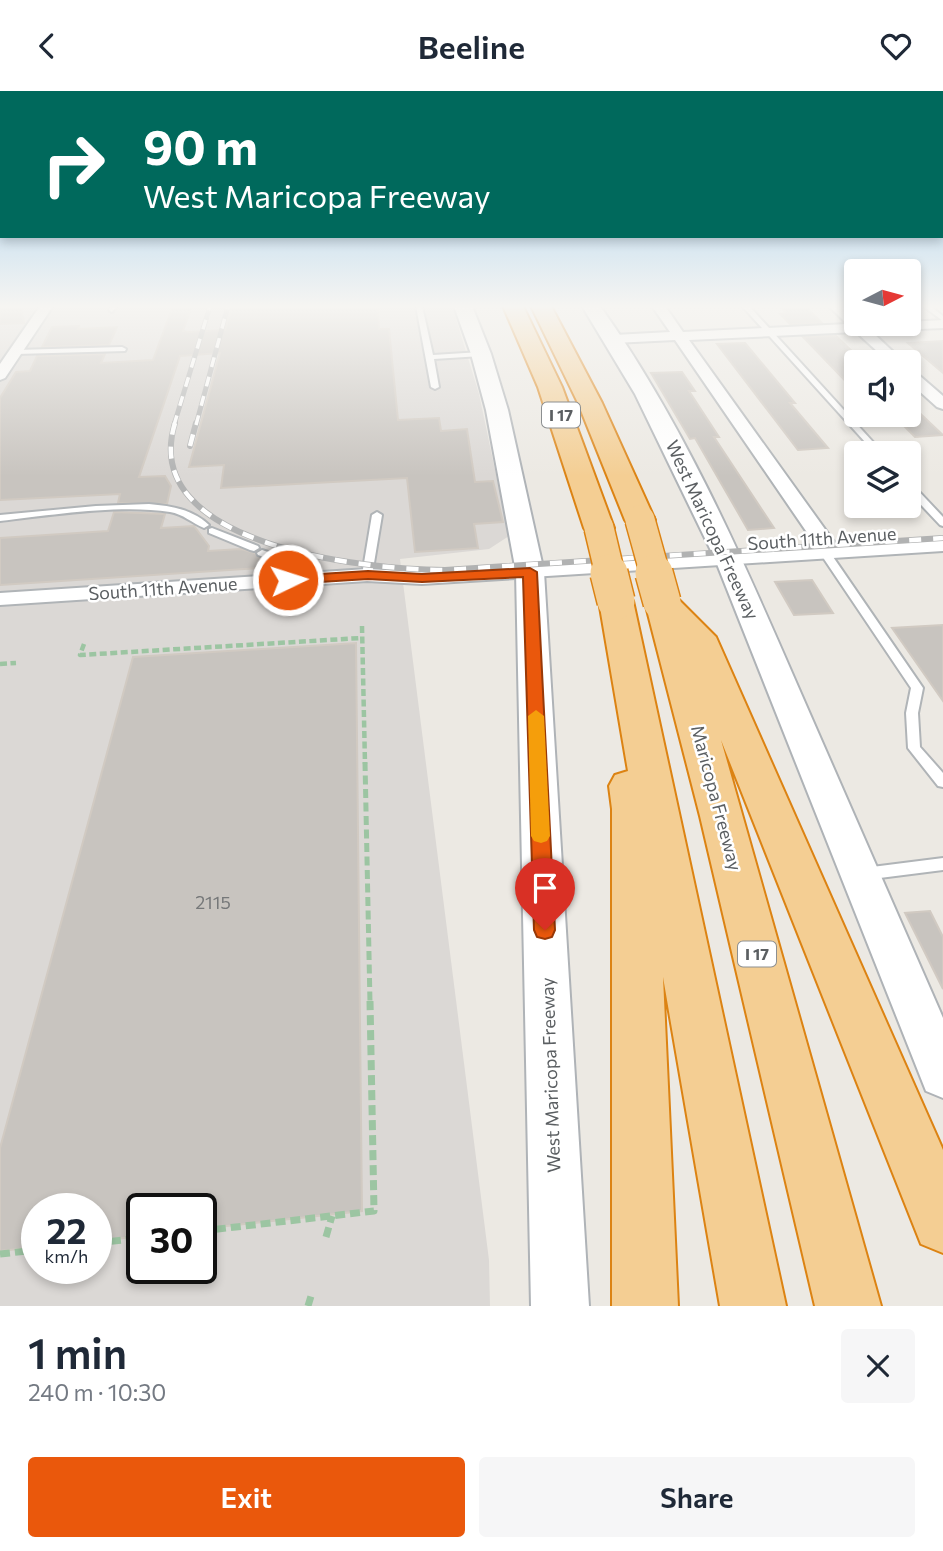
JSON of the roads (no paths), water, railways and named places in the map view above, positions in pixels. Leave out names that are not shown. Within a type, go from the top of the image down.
[{"type":"highway","name":"Maricopa Freeway","points":[[540,363],[565,424],[599,528],[639,602],[722,816],[848,1306]]},
{"type":"highway","name":"Maricopa Freeway","points":[[570,363],[590,403],[640,520],[639,602],[753,1306]]},
{"type":"highway","points":[[645,1306],[634,809],[606,637],[639,602],[698,637],[943,1222]]},
{"type":"main road","name":"West Maricopa Freeway","points":[[483,363],[505,444],[529,565],[560,1306]]},
{"type":"main road","name":"West Maricopa Freeway","points":[[627,363],[677,454],[725,552],[943,1075]]},
{"type":"street","points":[[698,363],[826,548]]},
{"type":"street","points":[[921,385],[943,404]]},
{"type":"street","name":"South 11th Avenue","points":[[826,548],[943,531]]},
{"type":"street","name":"South 11th Avenue","points":[[0,599],[368,575],[422,578],[529,565],[725,552],[943,545]]},
{"type":"lane","points":[[431,363],[435,387]]},
{"type":"lane","points":[[796,363],[868,441]]},
{"type":"lane","points":[[921,499],[943,523]]},
{"type":"lane","points":[[0,518],[127,508],[184,512],[208,528],[288,562],[288,580]]},
{"type":"lane","points":[[368,575],[377,515]]},
{"type":"lane","points":[[826,548],[917,688],[912,713],[914,748],[943,782]]},
{"type":"lane","points":[[860,874],[943,864]]},
{"type":"railway","points":[[174,425],[193,363]]},
{"type":"railway","points":[[196,425],[213,363]]},
{"type":"railway","points":[[175,423],[172,465],[190,498],[223,524],[266,543],[315,556],[365,564],[445,570],[943,538]]},
{"type":"railway","points":[[190,446],[196,423]]}]
